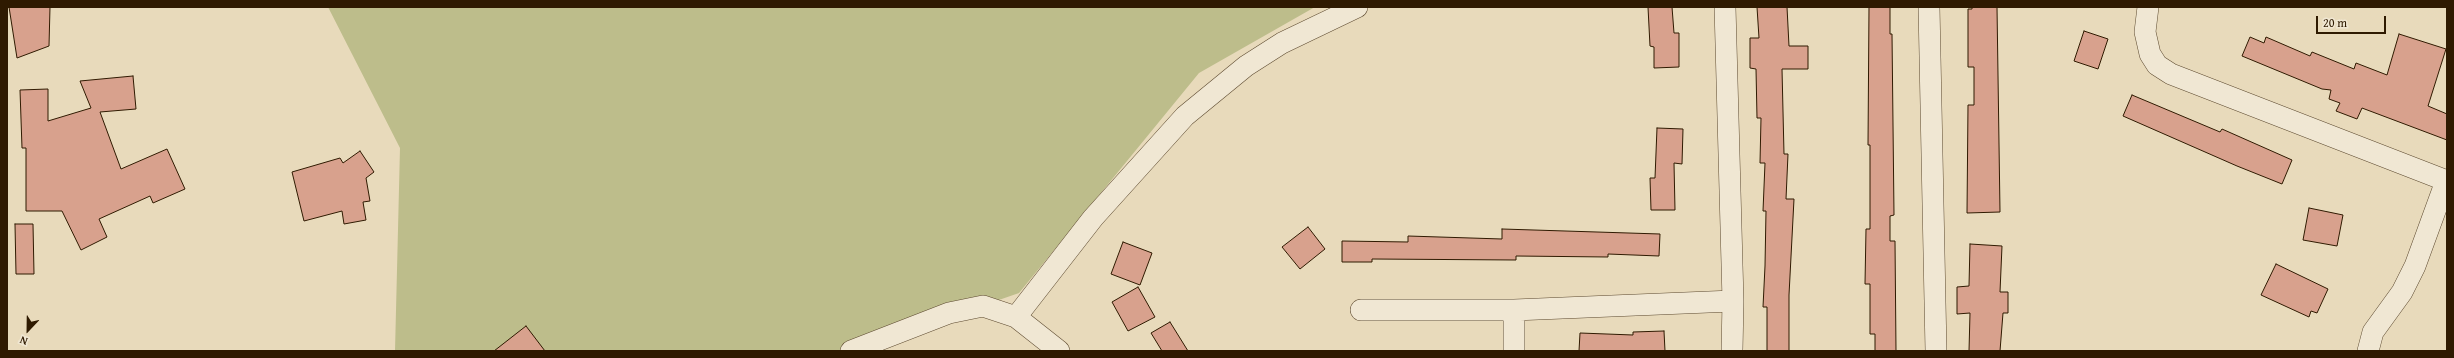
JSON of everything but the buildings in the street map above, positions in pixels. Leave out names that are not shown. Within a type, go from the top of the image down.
[{"type":"street","points":[[1016,317],[1092,218],[1185,116],[1246,66],[1288,40],[1357,7]]},
{"type":"street","points":[[1725,7],[1733,301],[1732,351]]},
{"type":"street","points":[[1929,7],[1936,351]]},
{"type":"street","points":[[2148,7],[2145,32],[2150,54],[2157,65],[2171,74],[2446,181],[2416,266],[2402,292],[2373,332],[2368,351]]},
{"type":"street","points":[[1361,310],[1514,310],[1733,301]]},
{"type":"street","points":[[851,351],[932,319],[971,307],[992,308],[1016,317],[1059,351]]},
{"type":"street","points":[[1514,310],[1514,351]]},
{"type":"green space","points":[[328,7],[1315,7],[1199,73],[1019,293],[852,351],[395,351],[400,148]]}]
